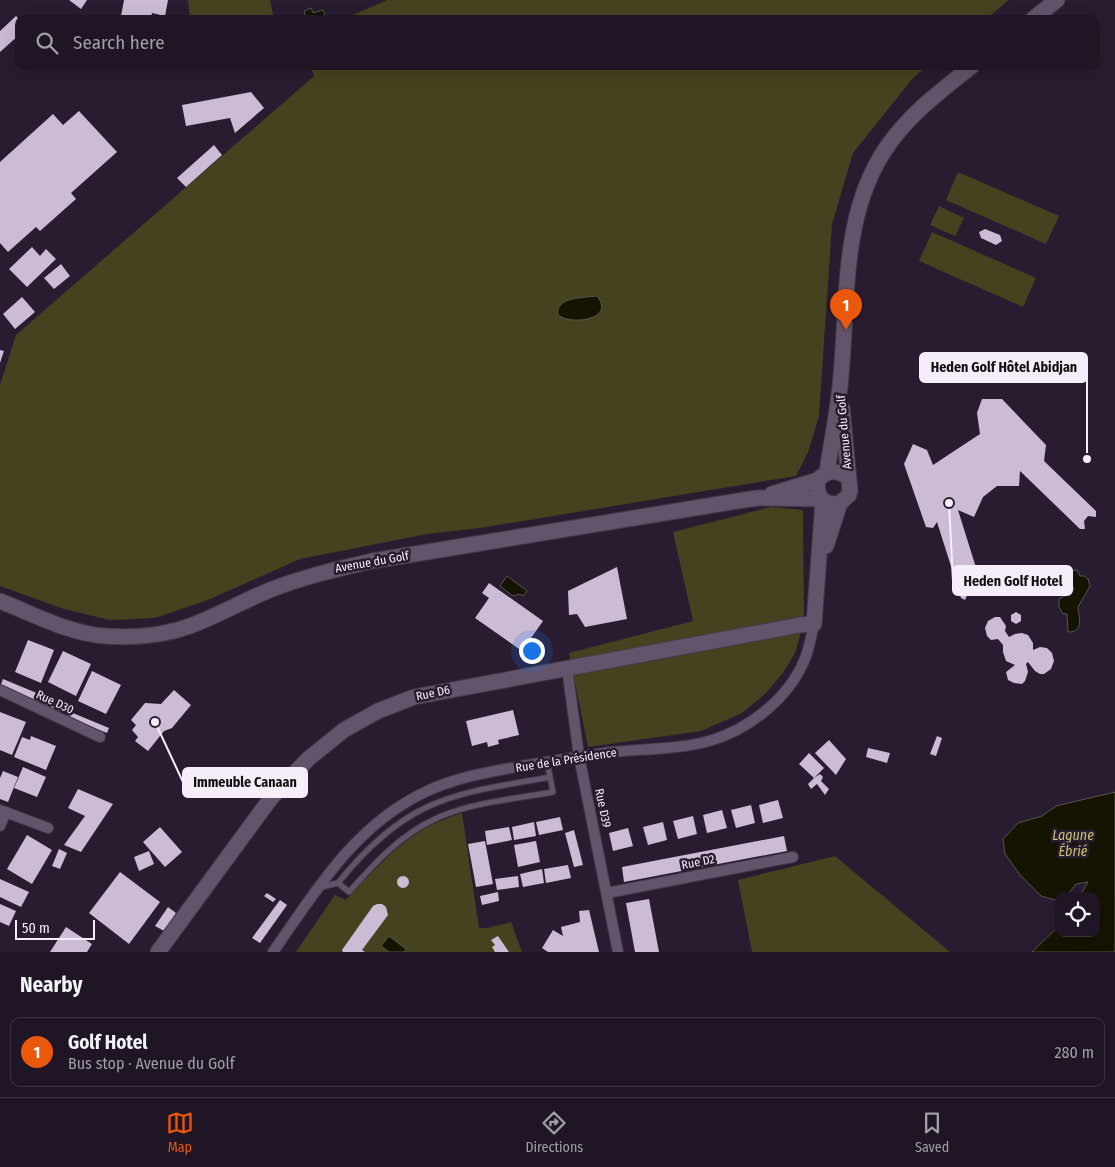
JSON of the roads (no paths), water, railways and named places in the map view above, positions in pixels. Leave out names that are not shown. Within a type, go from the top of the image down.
[{"type":"main road","points":[[1038,15],[1057,0]]},
{"type":"main road","name":"Avenue du Golf","points":[[823,500],[817,492],[840,386],[854,227],[865,190],[889,145],[906,122],[967,70]]},
{"type":"main road","name":"Avenue du Golf","points":[[0,601],[67,628],[103,636],[147,636],[189,627],[269,590],[327,571],[372,561],[710,504],[758,498],[823,500],[834,504],[840,503],[849,495],[850,490],[840,386]]},
{"type":"main road","name":"Avenue du Golf","points":[[758,498],[838,472],[849,478]]},
{"type":"main road","name":"Rue de la Présidence","points":[[814,624],[823,500]]},
{"type":"main road","name":"Rue de la Présidence","points":[[819,566],[840,503]]},
{"type":"main road","name":"Rue D6","points":[[163,951],[271,798],[308,759],[344,730],[378,711],[414,696],[814,624]]},
{"type":"street","name":"Rue de la Présidence","points":[[273,952],[318,888],[354,843],[388,814],[421,794],[479,774],[579,756],[689,745],[729,734],[768,709],[797,675],[804,661],[814,624]]},
{"type":"street","name":"Rue D39","points":[[567,668],[579,756],[608,893],[618,952]]},
{"type":"street","name":"Rue D30","points":[[0,690],[100,737]]},
{"type":"street","points":[[0,826],[3,811],[48,828]]},
{"type":"street","name":"Rue D2","points":[[608,893],[793,857]]},
{"type":"lane","points":[[338,884],[349,892],[388,850],[434,820],[461,810],[553,792],[547,762]]},
{"type":"lane","points":[[318,888],[338,884],[378,839],[405,819],[428,807],[456,796],[550,777]]},
{"type":"water","points":[[311,8],[313,13],[323,10],[325,15],[305,15],[304,11]]},
{"type":"water","points":[[597,296],[601,304],[601,310],[597,315],[582,320],[573,320],[558,315],[558,309],[566,301]]},
{"type":"water","points":[[1063,566],[1068,566],[1069,571],[1077,570],[1080,576],[1088,579],[1090,586],[1078,607],[1078,627],[1076,630],[1068,632],[1067,614],[1063,614],[1059,607],[1059,599],[1071,593],[1074,589],[1072,585],[1063,584]]},
{"type":"water","points":[[507,576],[527,591],[523,596],[520,594],[513,596],[500,586]]},
{"type":"water","name":"Lagune Ébrié","points":[[1115,792],[1115,952],[1032,952],[1055,930],[1055,937],[1100,937],[1100,892],[1082,892],[1088,882],[1076,884],[1069,892],[1055,892],[1055,900],[1041,896],[1021,876],[1005,854],[1003,839],[1018,823],[1042,816],[1056,806]]},
{"type":"water","points":[[389,936],[406,949],[404,952],[389,952],[381,946]]},
{"type":"place","name":"Golf Hotel","points":[[846,330]]},
{"type":"place","name":"Heden Golf Hôtel Abidjan","points":[[1087,459]]},
{"type":"place","name":"Heden Golf Hotel","points":[[949,503]]},
{"type":"place","name":"Immeuble Canaan","points":[[155,722]]}]
